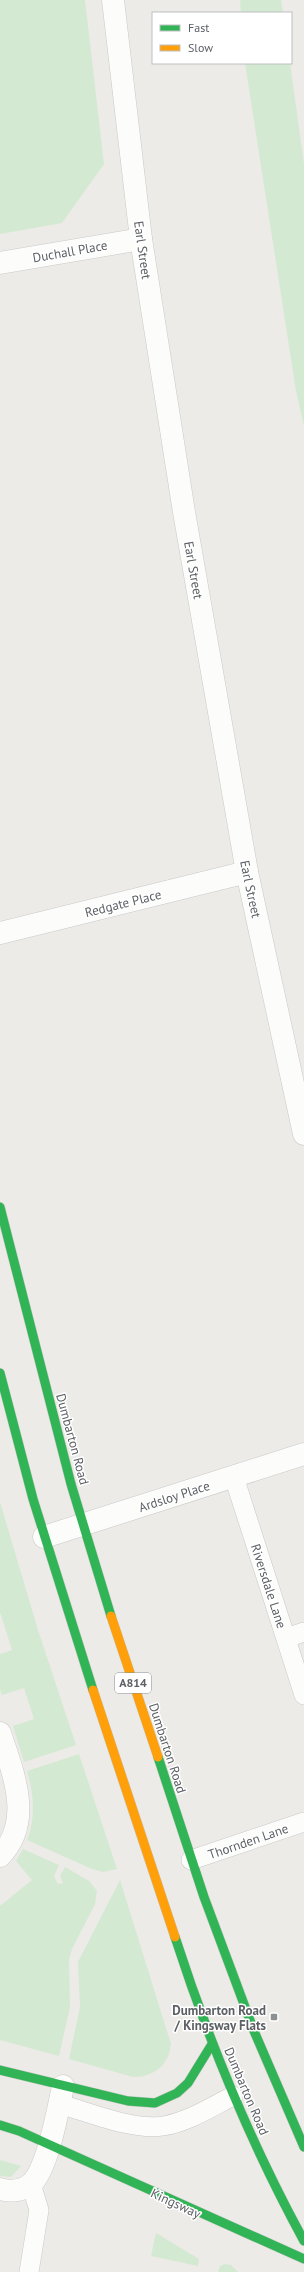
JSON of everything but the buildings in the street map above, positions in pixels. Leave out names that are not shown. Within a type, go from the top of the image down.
[{"type":"main road","name":"Dumbarton Road","points":[[0,1207],[83,1525],[191,1860],[254,2031],[304,2147]]},
{"type":"main road","name":"Dumbarton Road","points":[[0,1373],[44,1537],[172,1934],[212,2044],[233,2096],[277,2191],[304,2241]]},
{"type":"main road","points":[[0,2070],[61,2095],[155,2103],[177,2093],[188,2083],[212,2044]]},
{"type":"main road","name":"Kingsway","points":[[0,2124],[304,2259]]},
{"type":"street","name":"Earl Street","points":[[113,0],[141,238],[184,512],[247,872],[304,1134]]},
{"type":"street","name":"Duchall Place","points":[[0,263],[141,238]]},
{"type":"street","name":"Redgate Place","points":[[0,933],[247,872]]},
{"type":"street","name":"Ardsloy Place","points":[[44,1537],[304,1454]]},
{"type":"street","points":[[0,1733],[16,1787],[19,1808],[16,1828],[8,1846],[0,1856]]},
{"type":"street","points":[[0,2189],[13,2191],[23,2189],[31,2184],[41,2169],[49,2145],[61,2095]]},
{"type":"lane","name":"Riversdale Lane","points":[[234,1477],[304,1694]]},
{"type":"lane","points":[[286,1638],[304,1632]]},
{"type":"lane","name":"Thornden Lane","points":[[191,1860],[304,1822]]},
{"type":"lane","points":[[61,2095],[127,2123],[162,2126],[186,2119],[233,2096]]},
{"type":"lane","points":[[29,2272],[40,2210],[31,2184]]},
{"type":"green space","points":[[0,0],[85,0],[104,164],[62,223],[0,234]]},
{"type":"green space","points":[[240,0],[281,0],[283,12],[241,12]]},
{"type":"green space","points":[[245,64],[290,64],[304,164],[304,426],[296,391]]},
{"type":"green space","points":[[0,1502],[38,1630],[76,1745],[24,1762],[13,1726],[34,1719],[24,1688],[2,1695],[0,1689],[0,1654],[12,1650],[0,1612]]},
{"type":"green space","points":[[79,1754],[117,1869],[103,1872],[92,1869],[27,1840],[32,1823],[33,1806],[27,1771]]},
{"type":"green space","points":[[23,1849],[59,1865],[54,1876],[58,1884],[63,1883],[60,1876],[65,1867],[89,1881],[97,1891],[95,1904],[72,1949],[69,1960],[70,2007],[59,2056],[0,2040],[0,1906],[32,1880],[16,1861]]},
{"type":"green space","points":[[120,1880],[171,2044],[170,2051],[164,2064],[148,2075],[133,2077],[69,2059],[80,2007],[78,1962]]},
{"type":"green space","points":[[0,2160],[21,2166],[11,2177],[0,2176]]},
{"type":"green space","points":[[156,2233],[199,2259],[198,2266],[151,2256]]},
{"type":"green space","points":[[225,2264],[231,2265],[238,2272],[218,2272],[220,2266]]},
{"type":"traffic: fast","points":[[0,1207],[71,1484],[111,1616]]},
{"type":"traffic: fast","points":[[0,1373],[33,1499],[93,1690]]},
{"type":"traffic: fast","points":[[158,1757],[204,1897],[254,2031],[304,2147]]},
{"type":"traffic: fast","points":[[175,1937],[202,2015],[232,2092],[266,2167],[304,2241]]},
{"type":"traffic: fast","points":[[0,2070],[128,2101],[155,2103],[177,2093],[188,2083],[212,2044]]},
{"type":"traffic: fast","points":[[0,2125],[19,2131],[304,2259]]},
{"type":"traffic: slow","points":[[111,1616],[158,1757]]},
{"type":"traffic: slow","points":[[93,1690],[175,1937]]},
{"type":"place","name":"Dumbarton Road / Kingsway Flats","points":[[274,2017]]}]
